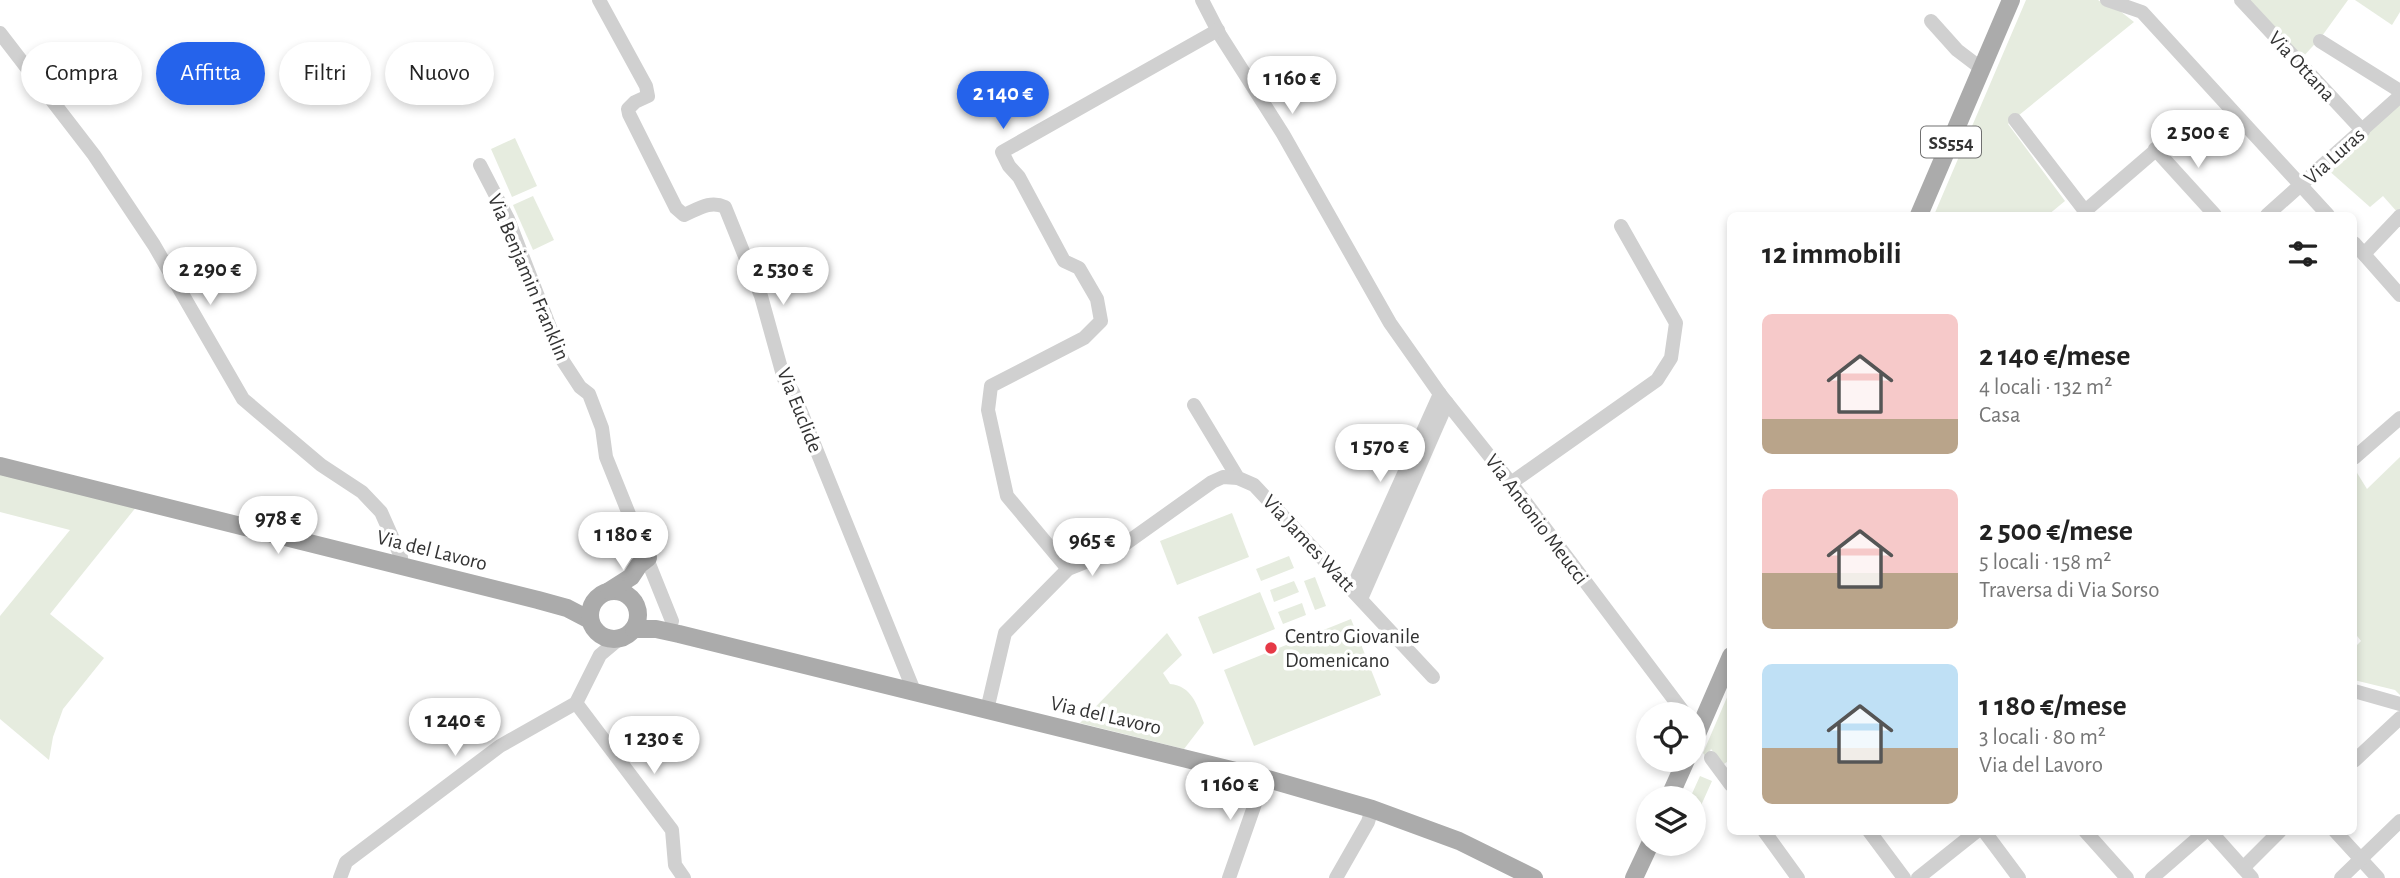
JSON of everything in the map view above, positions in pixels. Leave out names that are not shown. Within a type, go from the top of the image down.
[{"type":"main road","name":"SS554","points":[[1920,212],[2011,0]]},
{"type":"main road","name":"Via del Lavoro","points":[[0,467],[567,608],[590,620]]},
{"type":"main road","points":[[648,558],[633,590],[636,615],[628,636],[609,639],[600,635],[590,620],[594,601],[631,577],[648,558]]},
{"type":"main road","points":[[610,591],[628,595],[636,615]]},
{"type":"main road","points":[[567,608],[594,601]]},
{"type":"main road","name":"Via del Lavoro","points":[[636,615],[664,625],[987,710],[1264,778],[1372,810],[1459,841],[1534,878]]},
{"type":"main road","points":[[1706,709],[1727,665]]},
{"type":"main road","points":[[1636,875],[1645,856]]},
{"type":"street","name":"Via Euclide","points":[[598,0],[646,86],[648,96],[635,102],[628,109],[629,114],[676,208],[684,215],[708,204],[717,203],[725,207],[761,296],[784,379],[793,392],[914,691]]},
{"type":"street","name":"Via Antonio Meucci","points":[[1202,0],[1217,30],[1283,134],[1390,323],[1444,399],[1511,483],[1676,702]]},
{"type":"street","name":"Via Ottana","points":[[2241,0],[2363,131]]},
{"type":"street","points":[[2118,2],[2141,12],[2325,212]]},
{"type":"street","points":[[1931,21],[1958,50],[1982,69]]},
{"type":"street","points":[[1068,569],[1007,496],[988,410],[991,386],[1084,338],[1101,321],[1097,299],[1079,268],[1064,261],[1019,177],[1002,152],[1217,30]]},
{"type":"street","points":[[0,33],[102,166],[154,245],[243,399],[321,465],[362,492],[372,502],[381,512],[393,536],[401,557],[400,566]]},
{"type":"street","points":[[2320,41],[2400,91]]},
{"type":"street","name":"Via Luras","points":[[2271,212],[2400,96]]},
{"type":"street","points":[[2015,120],[2086,212]]},
{"type":"street","points":[[2088,212],[2155,149],[2185,125]]},
{"type":"street","points":[[2155,149],[2212,212]]},
{"type":"street","name":"Via Benjamin Franklin","points":[[480,165],[508,219],[563,361],[580,387],[589,394],[602,428],[606,457],[648,558],[664,625]]},
{"type":"street","points":[[2400,216],[2359,249],[2400,295]]},
{"type":"street","points":[[1511,483],[1657,380],[1671,358],[1676,323],[1621,226]]},
{"type":"street","points":[[1356,594],[1444,399]]},
{"type":"street","name":"Via James Watt","points":[[1194,405],[1238,478],[1254,485],[1433,677]]},
{"type":"street","points":[[2357,455],[2400,418]]},
{"type":"street","points":[[987,710],[1005,634],[1068,569],[1118,549],[1212,482],[1223,477],[1238,478]]},
{"type":"street","points":[[600,635],[600,655]]},
{"type":"street","points":[[340,878],[346,862],[499,746],[576,703],[600,655],[619,639]]},
{"type":"street","points":[[2357,692],[2400,704]]},
{"type":"street","points":[[576,703],[672,830],[675,865],[684,878]]},
{"type":"street","points":[[2357,758],[2400,718]]},
{"type":"street","points":[[1712,758],[1727,779]]},
{"type":"street","points":[[1229,878],[1264,778]]},
{"type":"street","points":[[1336,878],[1372,810]]},
{"type":"street","points":[[2341,878],[2400,821]]},
{"type":"street","points":[[1767,835],[1797,878]]},
{"type":"street","points":[[1872,835],[1904,878]]},
{"type":"street","points":[[1918,878],[1972,835]]},
{"type":"street","points":[[1987,835],[2020,878]]},
{"type":"street","points":[[2089,835],[2127,878]]},
{"type":"street","points":[[2152,878],[2203,835]]},
{"type":"street","points":[[2212,835],[2247,873],[2277,835]]},
{"type":"street","points":[[2339,835],[2378,878]]},
{"type":"shaded area","points":[[2026,0],[2098,0],[2134,22],[2008,124],[2065,201],[2052,212],[1935,212]]},
{"type":"shaded area","points":[[2244,0],[2348,0],[2302,58]]},
{"type":"shaded area","points":[[2355,0],[2400,0],[2400,12],[2392,25]]},
{"type":"shaded area","points":[[2400,104],[2398,213],[2383,196],[2370,207],[2327,169]]},
{"type":"shaded area","points":[[515,138],[537,186],[512,197],[491,149]]},
{"type":"shaded area","points":[[533,196],[554,240],[533,250],[513,205]]},
{"type":"shaded area","points":[[237,249],[246,270],[197,293],[187,272]]},
{"type":"shaded area","points":[[2400,457],[2400,695],[2395,690],[2357,681],[2357,645],[2361,641],[2357,636],[2357,473],[2367,489]]},
{"type":"shaded area","points":[[0,472],[137,506],[50,614],[104,658],[63,709],[53,737],[49,760],[0,719],[0,616],[70,530],[0,512]]},
{"type":"shaded area","points":[[1232,513],[1249,557],[1177,585],[1160,541]]},
{"type":"shaded area","points":[[1289,556],[1294,568],[1261,581],[1256,569]]},
{"type":"shaded area","points":[[1315,577],[1326,606],[1315,610],[1304,581]]},
{"type":"shaded area","points":[[1294,581],[1299,592],[1274,602],[1270,590]]},
{"type":"shaded area","points":[[1260,592],[1275,629],[1213,654],[1198,617]]},
{"type":"shaded area","points":[[1302,603],[1306,615],[1283,624],[1278,612]]},
{"type":"shaded area","points":[[1351,619],[1381,695],[1254,746],[1224,670]]},
{"type":"shaded area","points":[[1167,633],[1182,655],[1163,673],[1170,684],[1189,692],[1204,723],[1184,749],[1080,723]]},
{"type":"shaded area","points":[[1727,697],[1727,762],[1724,764],[1711,749],[1707,758],[1706,746]]},
{"type":"shaded area","points":[[1700,776],[1712,781],[1706,794],[1706,786],[1695,786]]},
{"type":"place","name":"Centro Giovanile Domenicano","points":[[1271,648]]}]
